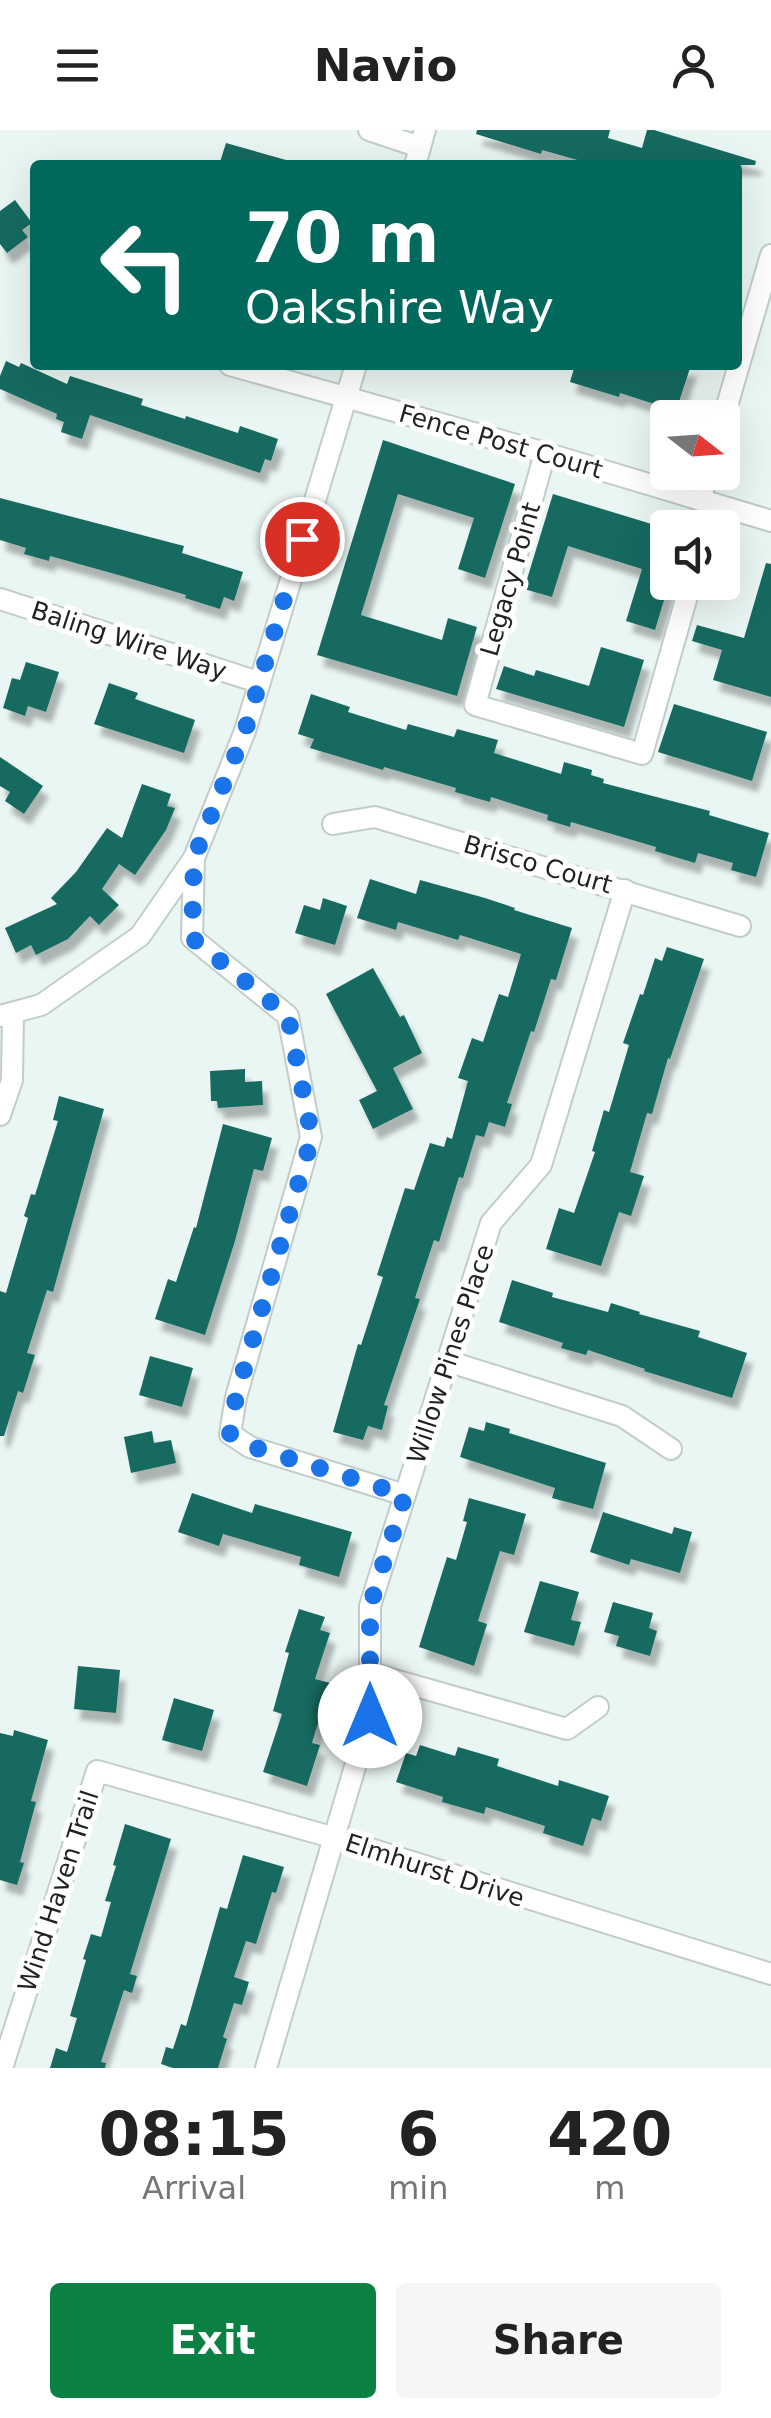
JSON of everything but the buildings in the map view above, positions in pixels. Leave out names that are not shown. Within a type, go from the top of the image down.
[{"type":"street","points":[[369,130],[420,147]]},
{"type":"street","points":[[742,354],[771,255]]},
{"type":"street","name":"Fence Post Court","points":[[249,370],[771,521]]},
{"type":"street","points":[[0,1115],[12,1080],[6,1015],[41,1005],[140,936],[194,858],[245,731],[354,370]]},
{"type":"street","points":[[728,400],[737,370]]},
{"type":"street","name":"Legacy Point","points":[[545,453],[475,705],[642,754],[686,600]]},
{"type":"street","points":[[707,490],[707,510]]},
{"type":"street","name":"Baling Wire Way","points":[[0,599],[258,682]]},
{"type":"street","name":"Brisco Court","points":[[334,824],[375,816],[740,926]]},
{"type":"street","points":[[194,858],[192,938],[288,1016],[312,1137],[236,1397],[230,1434],[250,1446],[405,1495]]},
{"type":"street","name":"Willow Pines Place","points":[[266,2068],[370,1716],[370,1606],[491,1223],[542,1165],[625,890]]},
{"type":"street","points":[[447,1361],[622,1416],[671,1450]]},
{"type":"street","points":[[370,1673],[568,1728],[598,1707]]},
{"type":"street","name":"Elmhurst Drive","points":[[97,1771],[336,1838],[771,1974]]},
{"type":"street","name":"Wind Haven Trail","points":[[2,2068],[97,1771]]},
{"type":"route","points":[[302,539],[245,731],[194,858],[192,938],[288,1016],[312,1137],[236,1397],[230,1434],[250,1446],[405,1495],[370,1606],[370,1716]]}]
